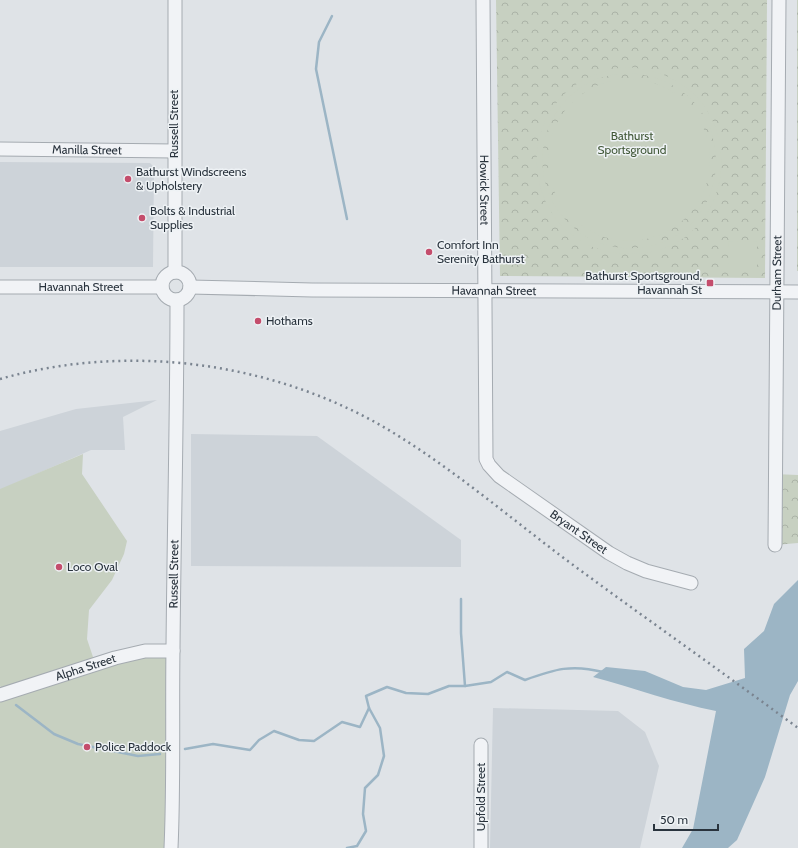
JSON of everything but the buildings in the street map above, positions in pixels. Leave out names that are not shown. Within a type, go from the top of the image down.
[{"type":"street","name":"Russell Street","points":[[175,0],[175,272]]},
{"type":"street","name":"Howick Street","points":[[484,0],[485,452]]},
{"type":"street","name":"Durham Street","points":[[775,545],[779,0]]},
{"type":"street","name":"Manilla Street","points":[[0,150],[174,151]]},
{"type":"street","points":[[175,272],[186,277],[190,287],[184,298],[176,300],[168,298],[162,288],[166,276],[175,272]]},
{"type":"street","name":"Havannah Street","points":[[0,287],[162,288]]},
{"type":"street","name":"Havannah Street","points":[[190,287],[312,290],[798,292]]},
{"type":"street","name":"Russell Street","points":[[171,848],[174,799],[173,650],[177,439],[176,300]]},
{"type":"street","name":"Bryant Street","points":[[485,452],[488,465],[493,471],[609,553],[646,571],[691,583]]},
{"type":"street","name":"Alpha Street","points":[[0,695],[115,658],[145,651],[173,650]]},
{"type":"street","name":"Upfold Street","points":[[481,745],[481,848]]},
{"type":"shaded area","points":[[0,162],[150,163],[154,167],[153,267],[0,267]]},
{"type":"shaded area","points":[[157,400],[123,417],[125,450],[91,450],[0,490],[0,431],[76,409]]},
{"type":"shaded area","points":[[191,434],[317,436],[461,540],[461,567],[191,566]]},
{"type":"shaded area","points":[[493,708],[618,711],[645,732],[659,766],[640,848],[490,848]]},
{"type":"green space","name":"Bathurst Sportsground","points":[[496,0],[767,0],[765,278],[500,276]]},
{"type":"green space","points":[[798,0],[798,271],[797,271]]},
{"type":"green space","points":[[626,67],[669,77],[699,100],[716,130],[722,164],[715,197],[697,226],[669,246],[631,254],[592,247],[563,227],[544,199],[537,166],[541,132],[557,102],[585,79]],"holes":[[[626,73],[667,83],[696,104],[712,133],[716,165],[709,197],[691,224],[662,243],[623,248],[598,242],[575,229],[563,217],[552,201],[545,183],[543,165],[543,147],[548,129],[556,113],[568,98],[583,86],[598,78]]]},
{"type":"green space","points":[[629,79],[660,85],[674,93],[686,103],[696,115],[704,129],[710,160],[704,191],[696,205],[686,217],[674,227],[660,235],[629,241],[598,235],[584,227],[572,217],[562,205],[554,191],[548,160],[554,129],[562,115],[572,103],[584,93],[598,85]]},
{"type":"green space","points":[[729,241],[757,242],[757,267],[728,267]]},
{"type":"green space","points":[[83,454],[82,474],[127,541],[124,554],[112,580],[89,610],[87,639],[95,663],[173,651],[171,848],[0,848],[0,695],[5,693],[0,686],[0,489]]},
{"type":"green space","points":[[774,474],[798,475],[798,543],[775,545]]},
{"type":"water","points":[[798,580],[798,681],[790,695],[765,777],[737,840],[728,848],[682,848],[693,829],[716,711],[670,700],[593,677],[606,667],[645,671],[683,687],[706,690],[745,678],[744,649],[764,631],[774,604]]},
{"type":"waterway","points":[[332,16],[319,42],[316,69],[347,219]]},
{"type":"waterway","points":[[461,599],[461,633],[465,686]]},
{"type":"waterway","points":[[347,848],[357,846],[366,831],[363,814],[365,788],[378,775],[384,756],[380,728],[369,708],[366,696],[387,687],[406,693],[428,694],[449,686],[465,686],[491,682],[507,672],[525,680],[545,673],[573,668],[603,672]]},
{"type":"waterway","points":[[16,705],[54,734],[78,744],[138,756],[160,754]]},
{"type":"waterway","points":[[185,749],[213,744],[250,750],[259,740],[274,731],[299,740],[314,741],[342,722],[360,727],[369,708]]},
{"type":"railway","points":[[0,379],[49,368],[100,362],[150,361],[201,365],[251,375],[300,389],[347,408],[392,432],[437,461],[565,559],[798,728]]},
{"type":"place","name":"Bathurst Windscreens & Upholstery","points":[[128,179]]},
{"type":"place","name":"Bolts & Industrial Supplies","points":[[142,218]]},
{"type":"place","name":"Comfort Inn Serenity Bathurst","points":[[429,252]]},
{"type":"place","name":"Bathurst Sportsground, Havannah St","points":[[710,283]]},
{"type":"place","name":"Hothams","points":[[258,321]]},
{"type":"place","name":"Loco Oval","points":[[59,567]]},
{"type":"place","name":"Police Paddock","points":[[87,747]]}]
